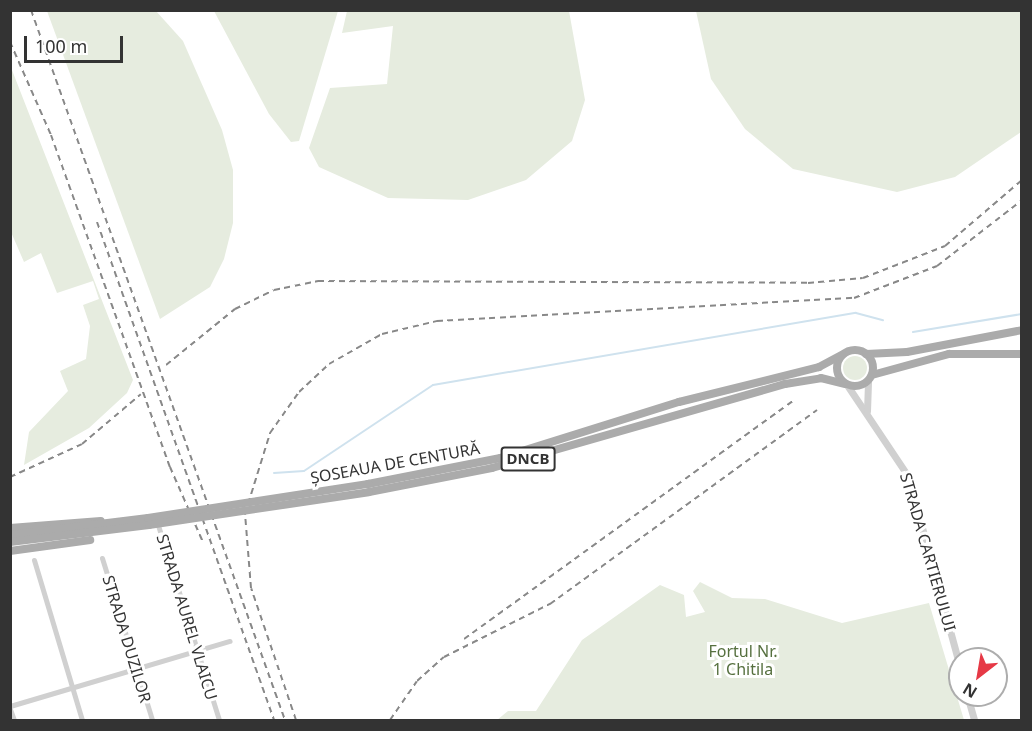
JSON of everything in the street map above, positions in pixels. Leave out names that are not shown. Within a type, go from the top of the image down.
[{"type":"main road","name":"ȘOSEAUA DE CENTURĂ","points":[[369,488],[523,452],[689,399],[819,367],[843,354],[906,352],[1022,330]]},
{"type":"main road","points":[[843,354],[836,370],[846,385]]},
{"type":"main road","points":[[866,354],[870,378]]},
{"type":"main road","name":"ȘOSEAUA DE CENTURĂ","points":[[10,535],[150,519],[492,468],[785,384],[826,378],[846,385],[949,354],[1022,354]]},
{"type":"main road","name":"ȘOSEAUA DE CENTURĂ","points":[[11,542],[117,530],[150,519]]},
{"type":"main road","points":[[10,528],[122,522]]},
{"type":"main road","points":[[10,550],[74,543],[117,530]]},
{"type":"street","points":[[867,411],[870,378]]},
{"type":"street","name":"STRADA CARTIERULUI","points":[[846,385],[867,411],[908,476],[954,647]]},
{"type":"street","name":"STRADA AUREL VLAICU","points":[[150,519],[198,650],[219,720]]},
{"type":"street","name":"STRADA DUZILOR","points":[[102,558],[152,720]]},
{"type":"street","points":[[34,560],[82,720]]},
{"type":"street","points":[[14,720],[10,707],[230,641]]},
{"type":"green space","points":[[47,11],[156,11],[183,41],[222,130],[233,170],[233,223],[224,259],[210,287],[160,319]]},
{"type":"green space","points":[[214,11],[338,11],[299,141],[291,142],[269,114]]},
{"type":"green space","points":[[347,11],[569,11],[585,100],[572,141],[526,180],[468,200],[388,198],[319,167],[309,148],[330,88],[387,84],[393,26],[342,33]]},
{"type":"green space","points":[[696,11],[1021,11],[1021,132],[955,177],[897,192],[793,169],[745,129],[711,79]]},
{"type":"green space","points":[[10,65],[133,380],[127,393],[89,428],[24,465],[29,432],[68,391],[60,371],[86,359],[90,326],[83,305],[99,299],[93,281],[57,293],[41,253],[24,262],[11,232]]},
{"type":"green space","points":[[855,356],[864,359],[867,368],[864,377],[855,380],[846,377],[843,368],[846,359]]},
{"type":"green space","name":"Fortul Nr. 1 Chitila","points":[[700,582],[732,598],[765,599],[842,623],[929,603],[948,667],[948,707],[960,707],[964,720],[497,720],[508,711],[536,711],[582,640],[660,585],[684,595],[686,617],[705,612],[693,591]]},
{"type":"waterway","points":[[274,473],[304,471],[433,385],[856,313],[883,320]]},
{"type":"waterway","points":[[913,332],[1022,314]]},
{"type":"railway","points":[[31,10],[285,720]]},
{"type":"railway","points":[[10,42],[51,135],[170,467],[202,540]]},
{"type":"railway","points":[[166,365],[235,309],[274,290],[318,281],[808,283],[863,278],[945,246],[1022,180]]},
{"type":"railway","points":[[296,720],[251,588],[245,514],[270,433],[299,392],[329,364],[382,334],[437,321],[854,298],[937,266],[1022,200]]},
{"type":"railway","points":[[97,222],[274,720]]},
{"type":"railway","points":[[10,477],[82,444],[141,394]]},
{"type":"railway","points":[[464,639],[794,400]]},
{"type":"railway","points":[[390,720],[417,681],[444,657],[550,604],[817,410]]}]
